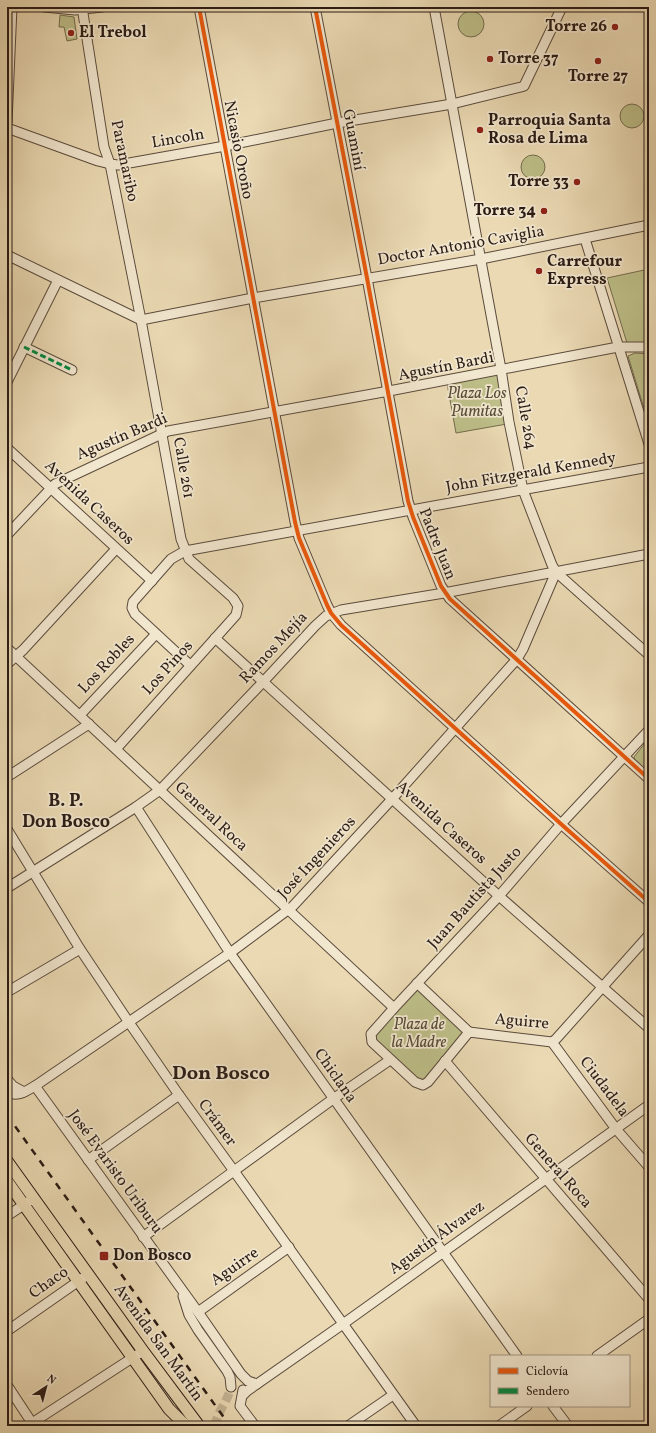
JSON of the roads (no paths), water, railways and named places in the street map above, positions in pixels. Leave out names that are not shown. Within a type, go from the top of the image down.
[{"type":"main road","name":"Avenida San Martín","points":[[7,1160],[12,1172],[34,1198],[143,1351],[199,1426]]},
{"type":"main road","name":"Avenida San Martín","points":[[7,1181],[169,1409],[186,1426]]},
{"type":"street","points":[[7,122],[12,7]]},
{"type":"street","points":[[44,7],[83,9],[102,7]]},
{"type":"street","name":"Nicasio Oroño","points":[[199,7],[297,531],[331,613],[341,626],[649,902]]},
{"type":"street","name":"Guaminí","points":[[315,7],[367,278]]},
{"type":"street","name":"Calle 264","points":[[434,7],[501,369],[509,422],[523,490],[556,572],[649,655]]},
{"type":"street","name":"Lincoln","points":[[7,128],[110,164],[129,164],[337,123],[452,104],[524,86],[562,7]]},
{"type":"street","name":"Paramaribo","points":[[83,9],[104,147],[110,164],[141,320]]},
{"type":"street","name":"Doctor Antonio Caviglia","points":[[141,320],[253,298],[481,259],[649,225]]},
{"type":"street","points":[[585,239],[649,444]]},
{"type":"street","points":[[7,255],[141,320]]},
{"type":"street","name":"Padre Juan","points":[[367,278],[410,510],[444,593],[649,779]]},
{"type":"street","points":[[7,382],[58,280]]},
{"type":"street","name":"Calle 261","points":[[141,320],[181,539],[185,551]]},
{"type":"street","name":"Agustín Bardi","points":[[7,535],[50,488],[60,481],[162,433],[618,346],[649,347]]},
{"type":"street","points":[[24,347],[72,370]]},
{"type":"street","name":"Avenida Caseros","points":[[7,448],[152,581]]},
{"type":"street","name":"John Fitzgerald Kennedy","points":[[156,634],[135,614],[132,608],[133,602],[171,559],[185,551],[649,467]]},
{"type":"street","points":[[7,664],[17,656],[116,549]]},
{"type":"street","name":"Los Pinos","points":[[116,749],[236,615],[238,606],[233,598],[193,563],[185,551]]},
{"type":"street","name":"Ramos Mejía","points":[[7,888],[136,807],[160,790],[314,626],[331,613],[649,554]]},
{"type":"street","name":"José Ingenieros","points":[[24,1092],[230,953],[289,911],[393,798],[517,659],[523,649],[556,572]]},
{"type":"street","points":[[156,634],[190,665]]},
{"type":"street","name":"Los Robles","points":[[80,715],[156,634]]},
{"type":"street","name":"Avenida Caseros","points":[[215,638],[393,798],[499,896],[649,1028]]},
{"type":"street","name":"General Roca","points":[[7,648],[394,1008]]},
{"type":"street","points":[[7,777],[89,724]]},
{"type":"street","name":"Juan Bautista Justo","points":[[390,1060],[372,1042],[371,1034],[499,896],[561,824],[649,730]]},
{"type":"street","name":"Chiclana","points":[[136,807],[230,953],[516,1355]]},
{"type":"street","name":"Crámer","points":[[7,829],[80,948],[128,1021],[179,1095],[416,1426]]},
{"type":"street","name":"Aguirre","points":[[469,1032],[552,1042],[649,935]]},
{"type":"street","points":[[7,992],[80,948]]},
{"type":"street","points":[[144,1237],[333,1099],[390,1060],[418,1085],[428,1082],[469,1032],[417,983]]},
{"type":"street","name":"Ciudadela","points":[[552,1042],[616,1129],[649,1167]]},
{"type":"street","name":"General Roca","points":[[444,1061],[649,1299]]},
{"type":"street","points":[[7,1079],[13,1086],[24,1092]]},
{"type":"street","name":"José Evaristo Uriburu","points":[[35,1086],[241,1374],[248,1381],[257,1384]]},
{"type":"street","points":[[7,1092],[15,1095],[24,1092]]},
{"type":"street","points":[[88,1160],[179,1095]]},
{"type":"street","name":"Agustín Álvarez","points":[[243,1395],[649,1105]]},
{"type":"street","points":[[7,1216],[34,1198]]},
{"type":"street","name":"Aguirre","points":[[198,1312],[289,1247]]},
{"type":"street","name":"Chaco","points":[[7,1331],[89,1274]]},
{"type":"street","points":[[179,1287],[192,1320],[228,1371],[231,1387]]},
{"type":"street","points":[[598,1355],[649,1319]]},
{"type":"street","points":[[7,1385],[33,1424],[143,1351]]},
{"type":"street","name":"José Evaristo Uriburu","points":[[241,1374],[244,1386],[240,1406],[255,1426]]},
{"type":"street","points":[[348,1426],[394,1395]]},
{"type":"street","points":[[499,1426],[527,1407]]},
{"type":"street","points":[[554,1407],[568,1426]]},
{"type":"tunnel","points":[[215,1426],[231,1387]]},
{"type":"railway","points":[[7,1115],[230,1426]]},
{"type":"place","name":"Torre 26","points":[[615,27]]},
{"type":"place","name":"El Trebol","points":[[71,33]]},
{"type":"place","name":"Torre 37","points":[[490,59]]},
{"type":"place","name":"Torre 27","points":[[598,61]]},
{"type":"place","name":"Parroquia Santa Rosa de Lima","points":[[480,130]]},
{"type":"place","name":"Torre 33","points":[[577,182]]},
{"type":"place","name":"Torre 34","points":[[544,211]]},
{"type":"place","name":"Carrefour Express","points":[[539,271]]},
{"type":"place","name":"Don Bosco","points":[[104,1256]]},
{"type":"district","name":"B. P. Don Bosco","points":[[66,811]]},
{"type":"district","name":"Don Bosco","points":[[221,1074]]},
{"type":"park label","name":"Plaza Los Pumitas","points":[[477,403]]},
{"type":"park label","name":"Plaza de la Madre","points":[[419,1034]]}]
